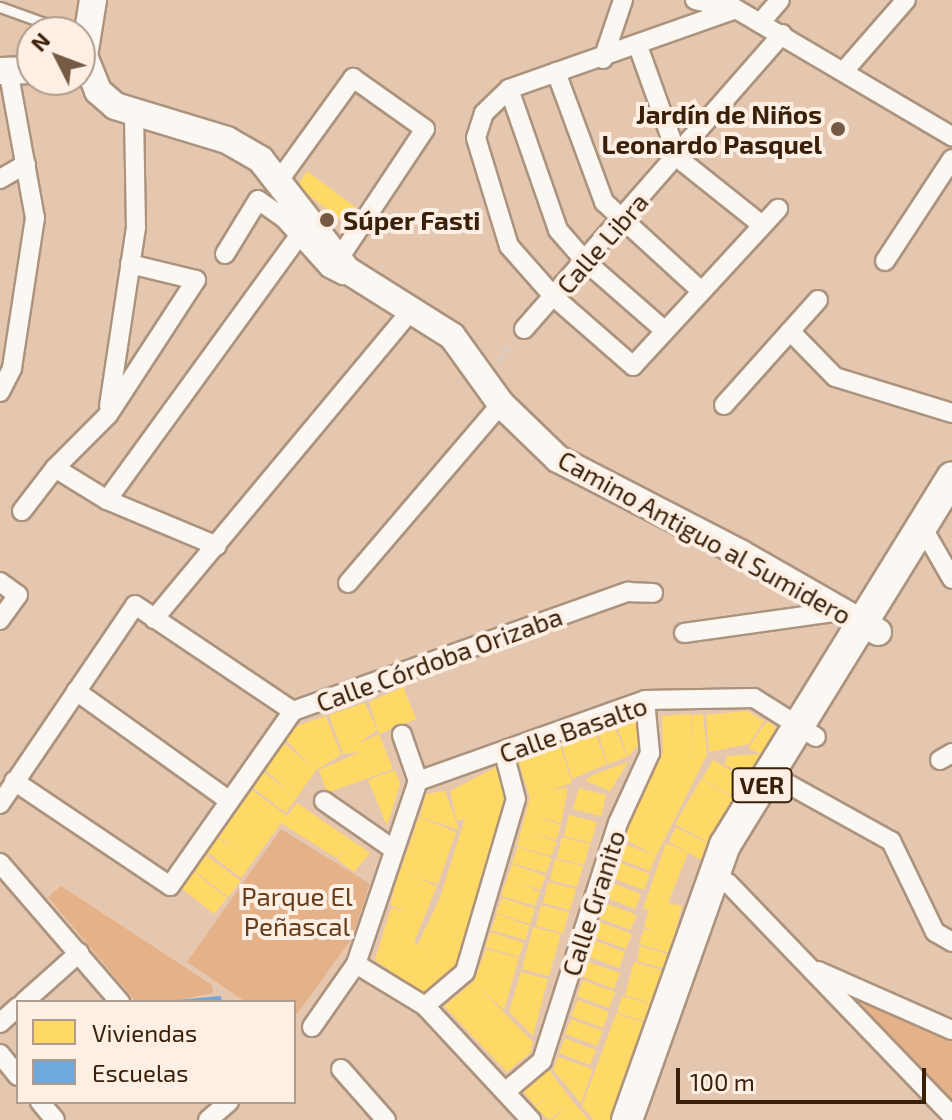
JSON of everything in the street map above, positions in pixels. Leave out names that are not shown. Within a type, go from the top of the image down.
[{"type":"main road","name":"Camino Antiguo al Sumidero","points":[[96,88],[134,115],[227,140],[280,179],[338,260],[357,280],[452,336],[501,404],[558,459],[860,622]]},
{"type":"main road","name":"VER","points":[[927,535],[952,477]]},
{"type":"main road","name":"VER","points":[[627,1120],[720,879],[788,784],[808,732],[860,622],[927,535],[952,514]]},
{"type":"main road","name":"VER","points":[[646,1120],[720,879],[725,845],[808,732]]},
{"type":"street","points":[[603,59],[623,0]]},
{"type":"street","points":[[695,0],[733,4],[952,136]]},
{"type":"street","points":[[760,23],[780,0]]},
{"type":"street","points":[[844,71],[906,0]]},
{"type":"street","points":[[733,4],[638,46],[509,89],[484,113],[476,138],[509,246],[554,297],[633,366],[778,209]]},
{"type":"street","name":"Calle Libra","points":[[524,329],[678,158],[782,34]]},
{"type":"street","points":[[638,46],[678,158],[762,225]]},
{"type":"street","points":[[0,392],[12,368],[35,218],[13,70]]},
{"type":"street","points":[[556,72],[594,184],[620,221],[701,291]]},
{"type":"street","points":[[280,179],[353,78],[425,129],[338,260]]},
{"type":"street","points":[[509,89],[548,209],[558,230],[585,261],[665,331]]},
{"type":"street","points":[[108,415],[136,228],[134,115]]},
{"type":"street","points":[[885,261],[952,159]]},
{"type":"street","points":[[0,179],[26,164]]},
{"type":"street","points":[[225,254],[258,200],[329,268],[357,280]]},
{"type":"street","points":[[107,500],[299,236]]},
{"type":"street","points":[[22,511],[55,468],[108,415],[196,280],[130,264]]},
{"type":"street","points":[[724,405],[818,300]]},
{"type":"street","points":[[154,619],[409,313]]},
{"type":"street","points":[[790,331],[835,377],[952,413]]},
{"type":"street","points":[[348,583],[501,404]]},
{"type":"street","points":[[55,468],[107,500],[217,546]]},
{"type":"street","points":[[927,535],[952,579]]},
{"type":"street","points":[[0,582],[18,595],[0,620]]},
{"type":"street","name":"Calle Córdoba Orizaba","points":[[14,781],[170,886],[293,711],[628,592],[653,593]]},
{"type":"street","points":[[0,804],[135,605],[293,711]]},
{"type":"street","points":[[684,633],[860,622]]},
{"type":"street","points":[[76,691],[228,800]]},
{"type":"street","name":"Calle Basalto","points":[[418,781],[504,753],[645,700],[754,698],[808,732]]},
{"type":"street","name":"Calle Granito","points":[[505,1092],[542,1061],[618,823],[650,753],[645,700]]},
{"type":"street","points":[[312,1027],[356,964],[418,781],[402,735]]},
{"type":"street","points":[[425,1006],[465,972],[516,799],[504,753]]},
{"type":"street","points":[[788,784],[891,841],[935,932],[952,942]]},
{"type":"street","points":[[324,801],[393,849]]},
{"type":"street","points":[[0,863],[118,1000]]},
{"type":"street","points":[[720,879],[811,968],[952,1116]]},
{"type":"street","points":[[26,1000],[79,953]]},
{"type":"street","points":[[356,964],[425,1006],[531,1120]]},
{"type":"street","points":[[811,968],[952,1030]]},
{"type":"street","points":[[0,1023],[16,1009]]},
{"type":"street","points":[[0,1054],[16,1074]]},
{"type":"street","points":[[341,1069],[386,1120]]},
{"type":"street","points":[[42,1104],[55,1120]]},
{"type":"lane","points":[[0,7],[25,16]]},
{"type":"path","points":[[483,376],[524,329]]},
{"type":"green space","name":"Parque El Peñascal","points":[[281,829],[370,884],[352,938],[296,1015],[296,1000],[243,1000],[187,962]]},
{"type":"green space","points":[[61,886],[212,985],[213,993],[180,1000],[134,1000],[48,897]]},
{"type":"green space","points":[[858,990],[945,1030],[952,1042],[952,1107],[851,1001]]},
{"type":"building: Viviendas","points":[[307,171],[363,213],[351,228],[297,186]]},
{"type":"building: Viviendas","points":[[403,687],[416,719],[379,734],[369,702]]},
{"type":"building: Viviendas","points":[[365,703],[377,730],[359,743],[379,734],[393,769],[327,793],[319,770],[360,752],[343,754],[329,715]]},
{"type":"building: Viviendas","points":[[747,711],[764,721],[749,744],[709,752],[706,715]]},
{"type":"building: Viviendas","points":[[691,714],[692,754],[692,715],[703,714],[707,755],[656,856],[622,838],[663,753],[662,716]]},
{"type":"building: Viviendas","points":[[326,716],[341,755],[316,770],[286,813],[252,787],[263,772],[289,791],[264,769],[284,743],[311,766],[283,737],[288,729]]},
{"type":"building: Viviendas","points":[[635,717],[640,743],[628,757],[616,724]]},
{"type":"building: Viviendas","points":[[767,721],[778,729],[761,754],[748,748]]},
{"type":"building: Viviendas","points":[[614,725],[627,757],[608,764],[597,730]]},
{"type":"building: Viviendas","points":[[595,732],[607,764],[572,779],[562,745]]},
{"type":"building: Viviendas","points":[[560,745],[572,783],[551,790],[568,788],[561,823],[538,817],[561,825],[556,840],[530,832],[557,842],[551,856],[517,846],[530,798],[518,760]]},
{"type":"building: Viviendas","points":[[761,754],[746,776],[724,764],[728,756]]},
{"type":"building: Viviendas","points":[[713,760],[746,779],[736,798],[702,779]]},
{"type":"building: Viviendas","points":[[628,762],[610,791],[585,780],[595,774]]},
{"type":"building: Viviendas","points":[[498,766],[509,798],[455,968],[422,993],[375,960],[391,908],[407,911],[391,906],[419,817],[456,832],[438,884],[414,877],[437,886],[414,942],[432,954],[418,944],[440,898],[465,818],[457,821],[450,791]]},
{"type":"building: Viviendas","points":[[395,770],[400,784],[387,826],[368,780]]},
{"type":"building: Viviendas","points":[[701,779],[734,798],[711,844],[675,824]]},
{"type":"building: Viviendas","points":[[579,788],[606,795],[601,816],[573,809]]},
{"type":"building: Viviendas","points":[[252,790],[287,816],[297,803],[370,853],[354,872],[337,859],[346,847],[336,858],[281,823],[241,878],[207,852],[218,838],[236,849],[219,837]]},
{"type":"building: Viviendas","points":[[445,791],[459,830],[420,817],[426,794]]},
{"type":"building: Viviendas","points":[[569,815],[597,822],[591,843],[564,836]]},
{"type":"building: Viviendas","points":[[676,827],[709,844],[701,860],[669,842]]},
{"type":"building: Viviendas","points":[[562,837],[590,844],[584,865],[557,858]]},
{"type":"building: Viviendas","points":[[666,843],[688,853],[668,903],[682,906],[670,953],[639,944],[644,929],[655,931],[644,927],[649,910],[643,908]]},
{"type":"building: Viviendas","points":[[625,844],[656,856],[650,871],[619,859]]},
{"type":"building: Viviendas","points":[[518,847],[552,858],[546,873],[512,863]]},
{"type":"building: Viviendas","points":[[206,855],[241,881],[228,897],[195,871]]},
{"type":"building: Viviendas","points":[[555,859],[583,866],[577,887],[550,880]]},
{"type":"building: Viviendas","points":[[618,862],[650,874],[644,890],[612,878]]},
{"type":"building: Viviendas","points":[[512,864],[546,876],[540,890],[518,883],[540,892],[535,906],[501,896]]},
{"type":"building: Viviendas","points":[[193,871],[227,898],[214,914],[180,887]]},
{"type":"building: Viviendas","points":[[548,882],[576,889],[570,910],[543,903]]},
{"type":"building: Viviendas","points":[[610,882],[641,894],[635,909],[604,897]]},
{"type":"building: Viviendas","points":[[502,898],[535,909],[530,924],[496,913]]},
{"type":"building: Viviendas","points":[[605,903],[637,915],[630,930],[599,918]]},
{"type":"building: Viviendas","points":[[541,905],[569,912],[563,933],[536,926]]},
{"type":"building: Viviendas","points":[[497,914],[530,926],[525,940],[491,930]]},
{"type":"building: Viviendas","points":[[600,922],[632,934],[626,949],[594,937]]},
{"type":"building: Viviendas","points":[[533,927],[561,934],[549,976],[522,969]]},
{"type":"building: Viviendas","points":[[491,932],[524,943],[519,957],[485,947]]},
{"type":"building: Viviendas","points":[[593,940],[625,952],[619,968],[587,956]]},
{"type":"building: Viviendas","points":[[640,946],[671,955],[666,969],[637,961]]},
{"type":"building: Viviendas","points":[[486,949],[519,958],[504,1010],[477,985],[533,1042],[530,1053],[507,1072],[444,1006],[474,981]]},
{"type":"building: Viviendas","points":[[588,962],[620,973],[614,989],[583,977]]},
{"type":"building: Viviendas","points":[[634,962],[665,971],[655,1005],[625,995]]},
{"type":"building: Viviendas","points":[[521,972],[548,979],[533,1036],[509,1012]]},
{"type":"building: Viviendas","points":[[583,980],[615,992],[609,1008],[577,996]]},
{"type":"building: Viviendas","points":[[622,996],[653,1005],[648,1022],[617,1013]]},
{"type":"building: Viviendas","points":[[578,1000],[609,1012],[603,1028],[571,1016]]},
{"type":"building: Viviendas","points":[[616,1014],[647,1023],[612,1120],[594,1120],[582,1106]]},
{"type":"building: Viviendas","points":[[571,1019],[603,1031],[597,1046],[565,1034]]},
{"type":"building: Viviendas","points":[[565,1038],[596,1050],[590,1065],[559,1053]]},
{"type":"building: Viviendas","points":[[558,1057],[593,1069],[581,1103],[553,1070]]},
{"type":"building: Viviendas","points":[[549,1070],[589,1120],[552,1120],[569,1105],[549,1120],[535,1107],[553,1093],[535,1106],[523,1091]]},
{"type":"building: Escuelas","points":[[221,996],[222,1000],[177,1000]]},
{"type":"place","name":"Jardín de Niños Leonardo Pasquel","points":[[838,129]]},
{"type":"place","name":"Súper Fasti","points":[[327,220]]}]
